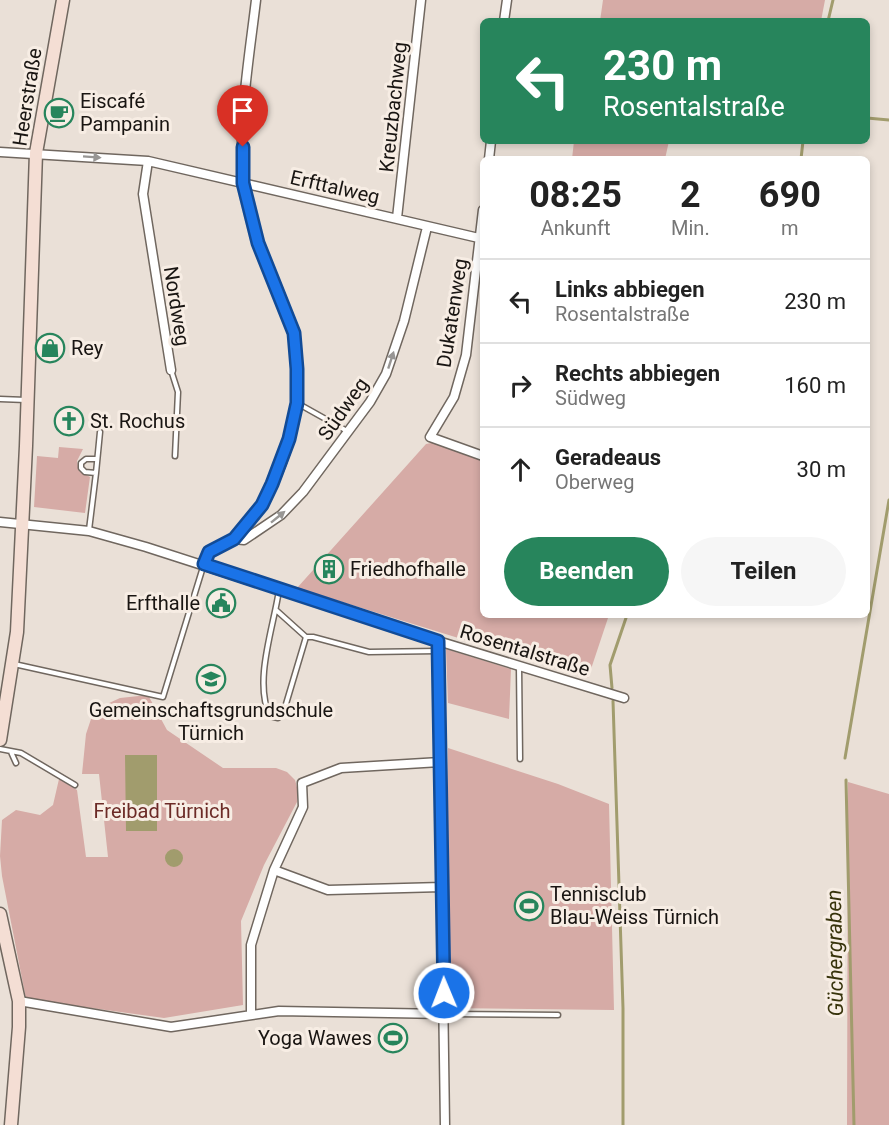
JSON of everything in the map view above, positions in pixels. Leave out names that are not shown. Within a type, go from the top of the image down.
[{"type":"main road","name":"Heerstraße","points":[[0,740],[17,632],[36,153],[63,0]]},
{"type":"main road","points":[[0,914],[19,1001],[11,1125]]},
{"type":"street","points":[[234,539],[262,505],[272,484],[289,439],[297,403],[294,333],[258,243],[243,183],[244,111],[256,0]]},
{"type":"street","name":"Kreuzbachweg","points":[[397,218],[421,0]]},
{"type":"street","points":[[504,18],[507,0]]},
{"type":"street","name":"Erfttalweg","points":[[0,152],[148,161],[480,239]]},
{"type":"street","name":"Nordweg","points":[[148,161],[143,194],[171,370]]},
{"type":"street","name":"Südweg","points":[[204,564],[209,552],[234,539],[244,540],[281,515],[303,492],[370,402],[386,374],[404,321],[426,227]]},
{"type":"street","name":"Dukatenweg","points":[[480,247],[466,355],[454,397],[430,437],[480,455]]},
{"type":"street","name":"Rosentalstraße","points":[[0,522],[89,531],[204,564],[438,641],[624,698]]},
{"type":"street","points":[[438,641],[445,1125]]},
{"type":"street","points":[[251,1014],[251,945],[274,870],[303,807],[302,783],[341,768],[440,762]]},
{"type":"street","points":[[274,870],[328,890],[442,887]]},
{"type":"street","points":[[19,1001],[171,1027],[279,1011],[444,1014]]},
{"type":"lane","name":"Nordweg","points":[[171,370],[178,392],[175,456]]},
{"type":"lane","points":[[0,399],[28,400]]},
{"type":"lane","points":[[297,403],[347,431]]},
{"type":"lane","points":[[89,531],[100,432]]},
{"type":"lane","points":[[96,473],[85,472],[81,468],[81,463],[86,459],[97,459]]},
{"type":"lane","points":[[13,663],[164,697],[204,564]]},
{"type":"lane","points":[[279,589],[264,665],[265,707],[270,716],[278,718],[283,714],[306,637]]},
{"type":"lane","points":[[276,610],[306,637],[369,652],[438,651]]},
{"type":"lane","points":[[519,665],[520,759]]},
{"type":"lane","points":[[0,749],[21,753],[75,785]]},
{"type":"lane","points":[[11,751],[16,763]]},
{"type":"lane","points":[[444,1014],[558,1015]]},
{"type":"green space","points":[[603,0],[825,0],[822,18],[600,18]]},
{"type":"green space","points":[[574,144],[668,144],[666,156],[572,156]]},
{"type":"green space","points":[[436,442],[480,458],[480,618],[608,618],[588,678],[297,588],[426,444]]},
{"type":"green space","points":[[59,447],[83,449],[77,461],[79,471],[90,477],[85,513],[34,507],[37,456],[58,458]]},
{"type":"green space","points":[[446,649],[511,669],[509,719],[448,703]]},
{"type":"green space","name":"Freibad Türnich","points":[[148,695],[167,730],[223,768],[276,768],[287,772],[295,780],[298,791],[297,802],[264,865],[241,921],[243,1005],[164,1018],[26,999],[2,876],[0,856],[2,820],[16,810],[40,815],[53,805],[59,779],[77,790],[86,857],[108,857],[99,774],[82,774],[86,734],[94,710],[120,698]]},
{"type":"green space","name":"Tennisclub Blau-Weiss Türnich","points":[[448,748],[558,784],[609,804],[614,1010],[447,1008]]},
{"type":"green space","points":[[848,782],[889,794],[889,1125],[847,1125]]},
{"type":"shaded area","points":[[125,755],[157,755],[157,831],[126,831]]},
{"type":"shaded area","points":[[174,849],[180,852],[183,858],[180,864],[174,867],[168,864],[165,858],[168,852]]},
{"type":"waterway","points":[[829,18],[833,0]]},
{"type":"waterway","name":"Güchergraben","points":[[870,118],[889,120]]},
{"type":"waterway","points":[[801,156],[803,144]]},
{"type":"waterway","name":"Güchergraben","points":[[870,611],[889,500]]},
{"type":"waterway","points":[[612,688],[610,665],[626,618]]},
{"type":"waterway","name":"Güchergraben","points":[[845,758],[869,618]]},
{"type":"waterway","points":[[613,701],[623,1008],[623,1125]]},
{"type":"waterway","name":"Güchergraben","points":[[846,780],[854,1125]]},
{"type":"place","name":"Eiscafé Pampanin","points":[[59,113]]},
{"type":"place","name":"Rey","points":[[50,348]]},
{"type":"place","name":"St. Rochus","points":[[69,421]]},
{"type":"place","name":"Friedhofhalle","points":[[329,569]]},
{"type":"place","name":"Erfthalle","points":[[221,603]]},
{"type":"place","name":"Gemeinschaftsgrundschule Türnich","points":[[211,679]]},
{"type":"place","name":"Tennisclub Blau-Weiss Türnich","points":[[529,906]]},
{"type":"place","name":"Yoga Wawes","points":[[393,1038]]},
{"type":"route","points":[[243,147],[243,183],[258,243],[294,333],[297,403],[289,439],[262,505],[234,539],[209,552],[204,564],[438,641],[444,993]]}]
